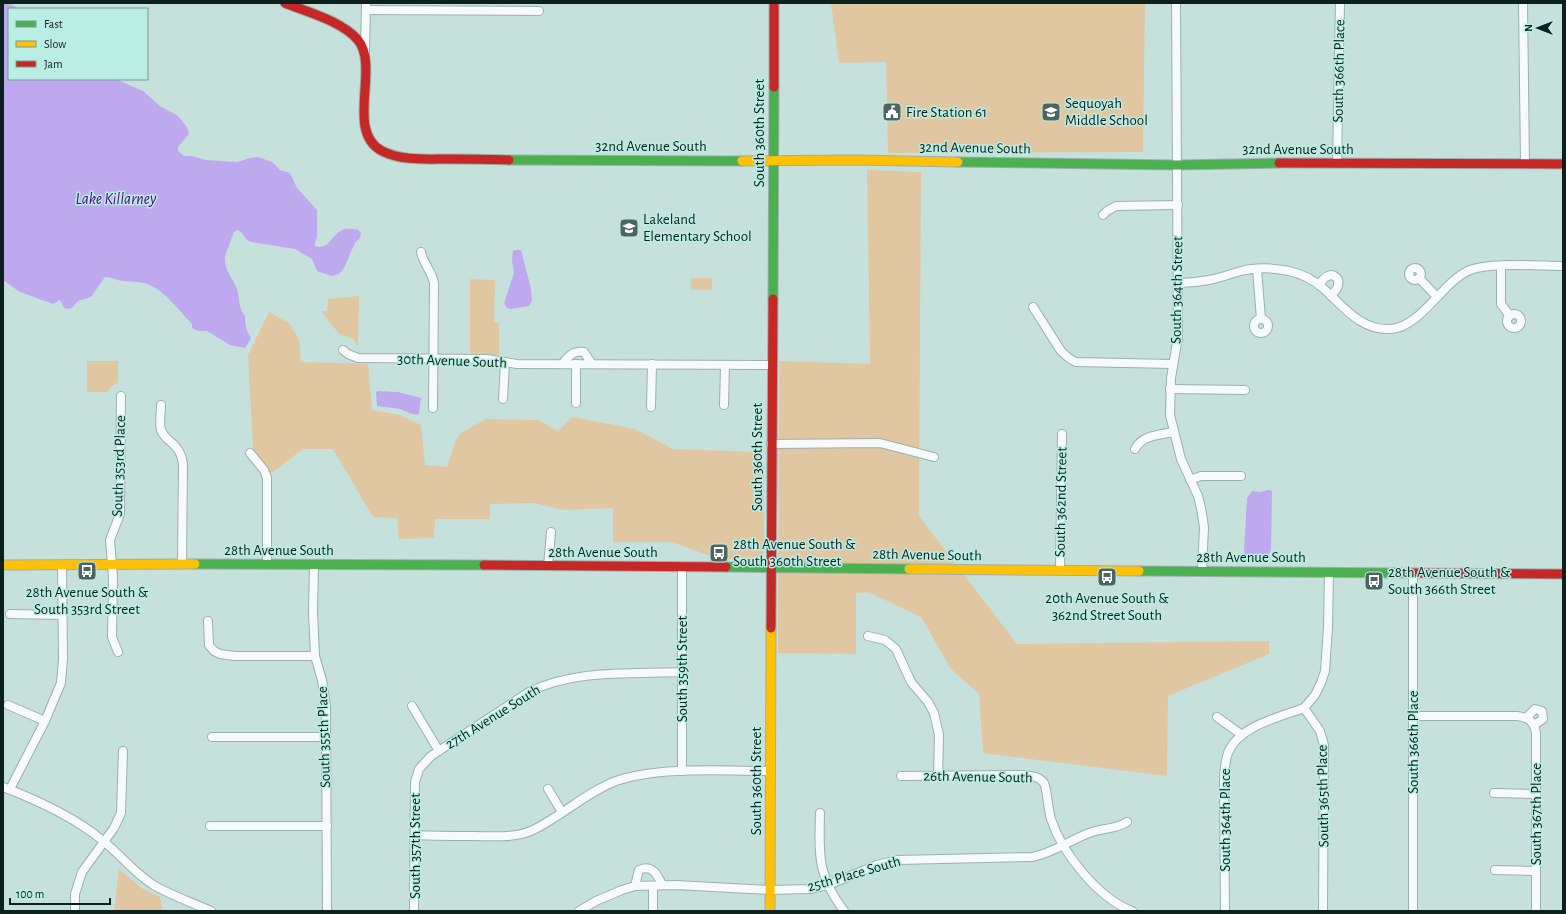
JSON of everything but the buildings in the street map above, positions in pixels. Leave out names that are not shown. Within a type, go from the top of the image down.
[{"type":"street","points":[[285,3],[337,25],[351,33],[361,45],[365,59]]},
{"type":"street","name":"South 360th Street","points":[[770,911],[774,3]]},
{"type":"street","name":"South 364th Street","points":[[1176,3],[1179,283],[1178,337],[1170,390],[1170,415],[1180,459],[1198,496],[1203,517],[1202,571]]},
{"type":"street","name":"South 366th Place","points":[[1337,163],[1340,3]]},
{"type":"street","points":[[1523,3],[1525,164]]},
{"type":"street","points":[[365,59],[366,7],[538,11]]},
{"type":"street","name":"32nd Avenue South","points":[[365,59],[366,131],[368,137],[374,146],[400,158],[424,160],[880,160],[1177,165],[1337,163],[1563,164]]},
{"type":"street","points":[[1103,215],[1116,206],[1178,205]]},
{"type":"street","points":[[422,252],[434,283],[433,408]]},
{"type":"street","points":[[1179,283],[1207,281],[1242,271],[1257,269],[1274,269],[1289,272],[1303,276],[1319,285],[1349,314],[1358,320],[1376,328],[1388,329],[1401,327],[1408,324],[1438,297],[1456,278],[1469,270],[1482,267],[1501,266],[1563,266]]},
{"type":"street","points":[[1501,266],[1501,304],[1510,316]]},
{"type":"street","points":[[1257,269],[1261,319]]},
{"type":"street","points":[[1319,285],[1328,276],[1331,275],[1336,277],[1338,280],[1338,286],[1331,296]]},
{"type":"street","points":[[1419,278],[1438,297]]},
{"type":"street","points":[[1033,307],[1061,351],[1072,361],[1173,364]]},
{"type":"street","name":"30th Avenue South","points":[[343,350],[358,358],[487,359],[517,364],[772,365]]},
{"type":"street","points":[[562,364],[573,352],[579,351],[584,352],[592,364]]},
{"type":"street","points":[[503,399],[505,362]]},
{"type":"street","points":[[576,364],[576,403]]},
{"type":"street","points":[[651,407],[652,364]]},
{"type":"street","points":[[724,404],[725,365]]},
{"type":"street","points":[[1170,390],[1245,390]]},
{"type":"street","name":"South 353rd Place","points":[[118,652],[112,637],[113,577],[111,564],[111,537],[120,514],[121,396]]},
{"type":"street","points":[[161,405],[162,432],[178,449],[182,460],[182,564]]},
{"type":"street","points":[[1135,449],[1137,444],[1144,439],[1173,432]]},
{"type":"street","name":"South 362nd Street","points":[[1060,570],[1062,434]]},
{"type":"street","points":[[772,444],[880,443],[934,457]]},
{"type":"street","points":[[250,453],[267,478],[267,564]]},
{"type":"street","points":[[1190,480],[1200,476],[1240,476]]},
{"type":"street","points":[[548,566],[551,532]]},
{"type":"street","name":"28th Avenue South","points":[[3,565],[314,564],[1563,574]]},
{"type":"street","name":"South 355th Place","points":[[314,564],[313,612],[315,656],[324,692],[326,737],[327,911]]},
{"type":"street","points":[[62,565],[63,658],[61,683],[45,721],[6,788],[76,822],[104,841],[137,872],[156,886],[211,911]]},
{"type":"street","name":"South 359th Street","points":[[682,567],[682,771]]},
{"type":"street","points":[[1217,717],[1242,734],[1255,727],[1304,708],[1318,689],[1325,671],[1328,627],[1329,572]]},
{"type":"street","name":"South 366th Place","points":[[1413,573],[1413,911]]},
{"type":"street","points":[[10,614],[62,614]]},
{"type":"street","points":[[208,621],[209,645],[214,651],[220,654],[231,656],[315,656]]},
{"type":"street","points":[[868,636],[885,640],[896,649],[911,682],[928,702],[934,713],[939,735],[938,776]]},
{"type":"street","name":"27th Avenue South","points":[[415,782],[420,769],[431,756],[529,692],[542,686],[579,676],[682,672]]},
{"type":"street","points":[[8,705],[45,721]]},
{"type":"street","points":[[412,706],[439,750]]},
{"type":"street","name":"South 365th Place","points":[[1304,708],[1320,731],[1324,745],[1323,911]]},
{"type":"street","name":"South 367th Place","points":[[1414,716],[1511,716],[1530,721],[1536,733],[1536,911]]},
{"type":"street","name":"South 364th Place","points":[[1226,911],[1224,771],[1228,752],[1235,741],[1242,734]]},
{"type":"street","points":[[212,737],[326,737]]},
{"type":"street","points":[[75,911],[75,894],[80,876],[114,828],[121,813],[123,751]]},
{"type":"street","points":[[415,835],[515,835],[535,829],[592,793],[616,781],[630,777],[682,771],[770,771]]},
{"type":"street","name":"26th Avenue South","points":[[901,776],[1032,776],[1042,781],[1045,786],[1048,808],[1052,822],[1064,845]]},
{"type":"street","name":"South 357th Street","points":[[414,911],[415,782]]},
{"type":"street","points":[[548,789],[562,812]]},
{"type":"street","points":[[1494,793],[1535,794]]},
{"type":"street","points":[[820,813],[820,862],[828,885],[844,911]]},
{"type":"street","name":"25th Place South","points":[[579,911],[596,901],[635,886],[662,885],[770,890],[810,889],[828,885],[877,865],[898,860],[924,858],[1028,858],[1044,854],[1089,833],[1119,826],[1127,822]]},
{"type":"street","points":[[210,826],[327,826]]},
{"type":"street","points":[[1064,845],[1081,869],[1099,890],[1113,901],[1132,911]]},
{"type":"street","points":[[635,886],[639,870],[646,868],[654,871],[662,885]]},
{"type":"street","points":[[1495,870],[1535,871]]},
{"type":"street","points":[[653,886],[653,911]]},
{"type":"shaded area","name":"Sequoyah Middle School","points":[[831,3],[1145,3],[1143,152],[888,153],[886,62],[839,63]]},
{"type":"shaded area","points":[[867,170],[921,172],[919,516],[1017,644],[1269,641],[1269,654],[1168,696],[1167,776],[983,753],[979,694],[951,669],[921,617],[868,592],[856,593],[856,654],[778,653],[779,361],[870,364]]},
{"type":"shaded area","points":[[691,278],[712,278],[712,290],[691,290]]},
{"type":"shaded area","points":[[470,279],[495,280],[494,322],[499,323],[499,355],[470,353]]},
{"type":"shaded area","points":[[359,296],[358,349],[355,341],[339,334],[321,311],[327,311],[328,299]]},
{"type":"shaded area","points":[[269,312],[289,323],[299,339],[301,362],[368,364],[372,410],[400,415],[421,425],[425,465],[447,467],[455,442],[461,433],[486,419],[538,420],[558,431],[572,417],[635,429],[673,449],[756,452],[764,467],[764,551],[761,559],[718,559],[672,542],[613,542],[613,508],[562,510],[534,503],[490,504],[490,519],[435,519],[434,538],[399,539],[397,518],[373,517],[333,449],[303,449],[269,475],[255,455],[253,448],[248,355]]},
{"type":"shaded area","points":[[87,361],[118,361],[118,382],[109,389],[108,392],[87,392]]},
{"type":"shaded area","points":[[119,869],[143,889],[160,897],[163,911],[114,911]]},
{"type":"water","name":"Lake Killarney","points":[[3,3],[8,3],[18,8],[8,8],[8,80],[118,80],[143,91],[160,106],[178,116],[187,127],[189,134],[178,147],[178,151],[184,156],[192,156],[206,160],[237,162],[258,157],[272,162],[280,170],[290,173],[297,188],[317,210],[317,238],[315,246],[319,247],[327,244],[344,229],[358,230],[361,233],[360,238],[355,243],[344,268],[339,274],[332,276],[317,271],[312,259],[295,249],[251,242],[247,240],[241,232],[237,230],[234,232],[225,256],[225,261],[227,270],[237,289],[240,306],[245,316],[246,327],[251,338],[245,348],[230,345],[207,331],[198,331],[192,328],[192,324],[166,296],[154,287],[144,283],[122,281],[105,277],[91,297],[78,301],[72,308],[68,309],[64,308],[60,300],[53,304],[20,292],[3,280]]},
{"type":"water","points":[[521,250],[531,289],[532,301],[529,306],[511,309],[507,308],[504,303],[514,273],[512,261],[513,251]]},
{"type":"water","points":[[376,392],[398,392],[421,398],[419,414],[412,414],[397,408],[377,406]]},
{"type":"water","points":[[1271,490],[1272,492],[1271,550],[1266,556],[1247,555],[1244,551],[1247,498],[1252,491],[1260,492]]},
{"type":"traffic: fast","points":[[773,299],[774,87]]},
{"type":"traffic: fast","points":[[509,160],[742,161]]},
{"type":"traffic: fast","points":[[958,162],[1177,165],[1279,163]]},
{"type":"traffic: fast","points":[[195,564],[484,565]]},
{"type":"traffic: fast","points":[[726,567],[909,569]]},
{"type":"traffic: fast","points":[[1139,571],[1408,573]]},
{"type":"traffic: slow","points":[[742,161],[856,160],[958,162]]},
{"type":"traffic: slow","points":[[3,565],[195,564]]},
{"type":"traffic: slow","points":[[909,569],[1139,571]]},
{"type":"traffic: slow","points":[[770,911],[771,628]]},
{"type":"traffic: jam","points":[[285,3],[334,22],[343,27],[358,40],[364,52],[366,66],[364,115],[366,129],[371,142],[382,151],[414,159],[509,160]]},
{"type":"traffic: jam","points":[[774,3],[774,87]]},
{"type":"traffic: jam","points":[[1279,163],[1563,164]]},
{"type":"traffic: jam","points":[[771,628],[773,299]]},
{"type":"traffic: jam","points":[[484,565],[726,567]]},
{"type":"traffic: jam","points":[[1408,573],[1563,574]]},
{"type":"place","name":"Fire Station 61","points":[[892,112]]},
{"type":"place","name":"Sequoyah Middle School","points":[[1051,112]]},
{"type":"place","name":"Lakeland Elementary School","points":[[629,228]]},
{"type":"place","name":"28th Avenue South & South 360th Street","points":[[719,553]]},
{"type":"place","name":"28th Avenue South & South 353rd Street","points":[[87,571]]},
{"type":"place","name":"20th Avenue South & 362nd Street South","points":[[1107,577]]},
{"type":"place","name":"28th Avenue South & South 366th Street","points":[[1374,581]]}]
